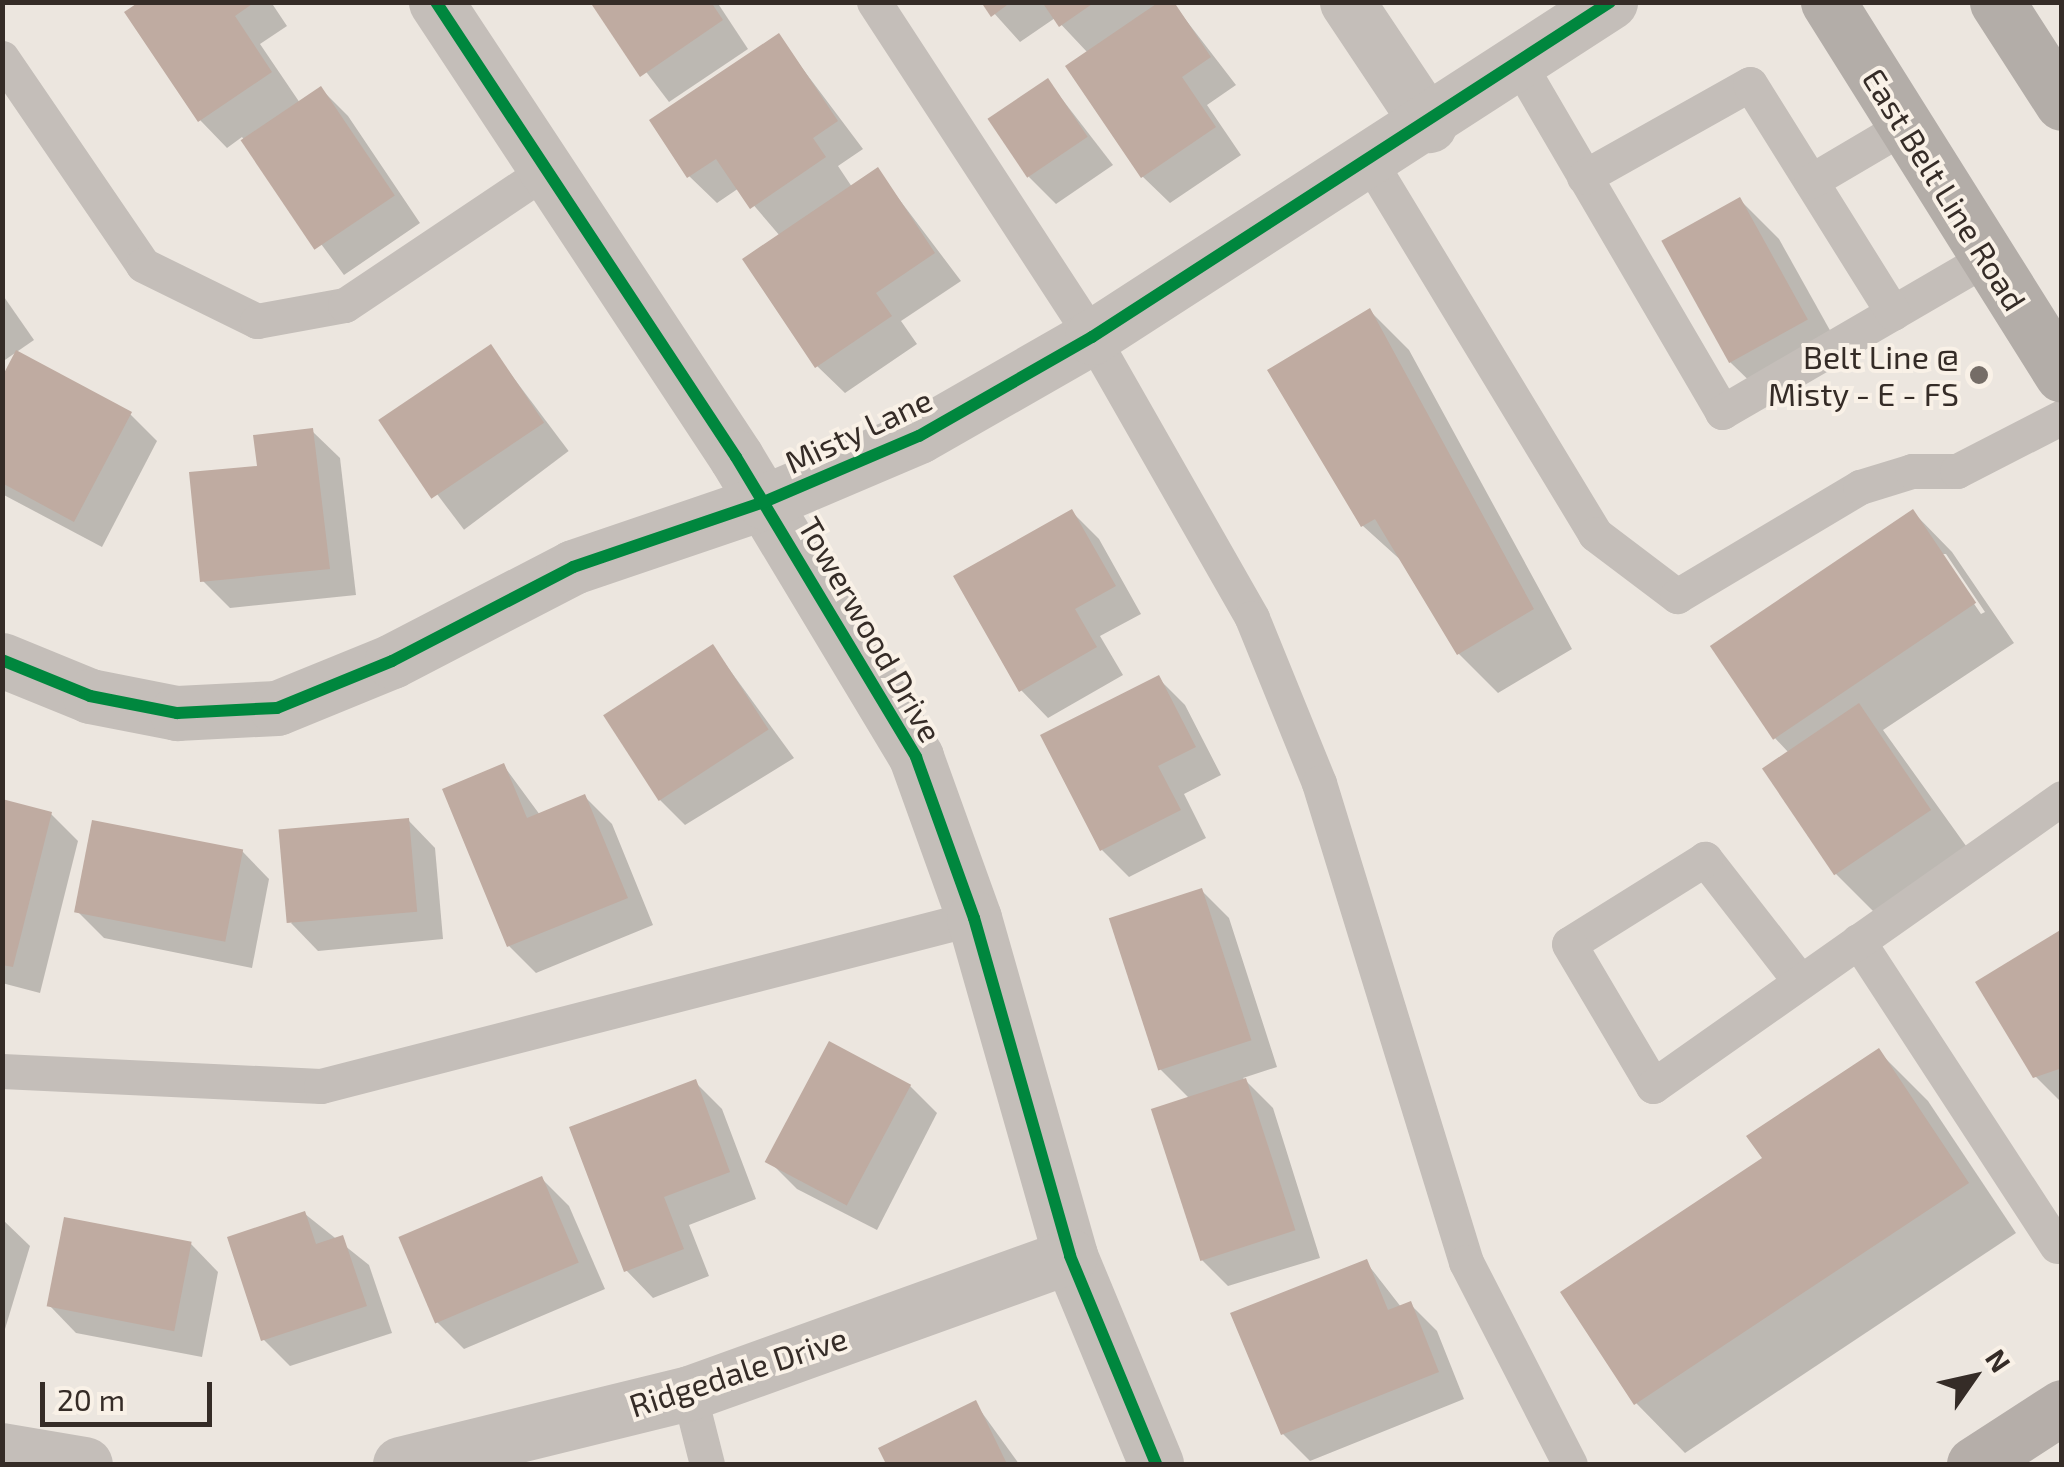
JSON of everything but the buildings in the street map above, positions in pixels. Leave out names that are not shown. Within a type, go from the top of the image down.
[{"type":"main road","name":"East Belt Line Road","points":[[1828,2],[2062,375]]},
{"type":"main road","points":[[1997,2],[2062,103]]},
{"type":"main road","points":[[1974,1464],[2062,1407]]},
{"type":"street","name":"Towerwood Drive","points":[[436,2],[764,502],[916,757],[974,918],[1070,1256],[1156,1464]]},
{"type":"street","points":[[1347,2],[1429,125]]},
{"type":"street","name":"Misty Lane","points":[[2,660],[90,696],[177,713],[277,708],[392,661],[573,567],[764,502],[919,436],[1092,336],[1429,125],[1610,2]]},
{"type":"street","name":"Ridgedale Drive","points":[[402,1464],[690,1393],[1070,1256]]},
{"type":"street","points":[[2,1450],[85,1464]]},
{"type":"lane","points":[[874,2],[1092,336],[1252,618],[1320,783],[1466,1262],[1570,1464]]},
{"type":"lane","points":[[2,58],[143,265],[257,321],[345,304],[548,170]]},
{"type":"lane","points":[[1518,64],[1722,412],[1988,258]]},
{"type":"lane","points":[[1584,177],[1750,84],[1892,313]]},
{"type":"lane","points":[[1811,181],[1906,125]]},
{"type":"lane","points":[[1370,162],[1595,534],[1677,596],[1860,487],[1912,470],[1956,471],[2062,417]]},
{"type":"lane","points":[[1800,981],[1705,859],[1569,944],[1653,1086],[2062,798]]},
{"type":"lane","points":[[2,1071],[321,1086],[974,918]]},
{"type":"lane","points":[[1858,941],[2057,1246]]},
{"type":"lane","points":[[690,1393],[707,1464]]},
{"type":"cycle path","points":[[436,2],[736,457],[916,757],[974,918],[1070,1256],[1156,1464]]},
{"type":"cycle path","points":[[2,660],[90,696],[177,713],[277,708],[392,661],[573,567],[764,502],[919,436],[1092,337],[1610,2]]},
{"type":"place","name":"Belt Line @ Misty - E - FS","points":[[1979,375]]}]
